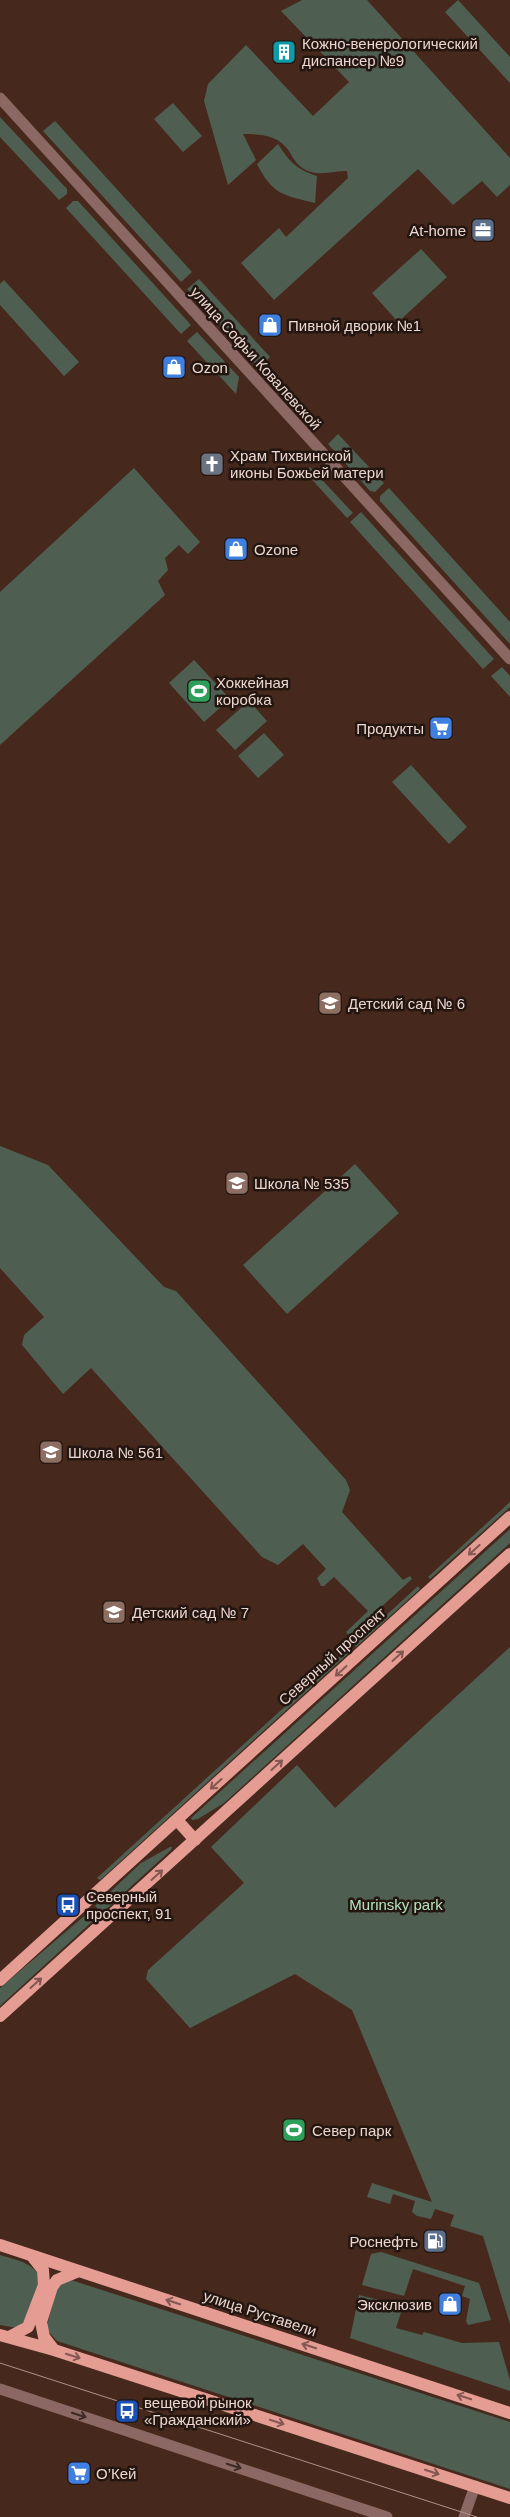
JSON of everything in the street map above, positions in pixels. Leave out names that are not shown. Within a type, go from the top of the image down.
[{"type":"main road","name":"Северный проспект","points":[[0,1980],[510,1517]]},
{"type":"main road","points":[[0,2016],[510,1554]]},
{"type":"main road","points":[[177,1820],[195,1840]]},
{"type":"main road","name":"улица Руставели","points":[[0,2245],[510,2413]]},
{"type":"main road","points":[[5,2336],[28,2327],[44,2285],[43,2270],[32,2256]]},
{"type":"main road","points":[[54,2350],[41,2330],[43,2314],[52,2288],[57,2280],[79,2271]]},
{"type":"main road","points":[[5,2336],[54,2350],[510,2498]]},
{"type":"street","name":"улица Софьи Ковалевской","points":[[0,98],[510,659]]},
{"type":"street","points":[[0,2389],[386,2517]]},
{"type":"street","points":[[464,2517],[475,2486]]},
{"type":"green space","points":[[302,0],[367,0],[510,158],[510,185],[497,197],[482,181],[453,205],[418,169],[274,300],[241,263],[279,228],[286,237],[348,178],[347,171],[314,173],[299,165],[280,142],[263,135],[243,134],[256,160],[228,185],[204,101],[208,84],[246,45],[313,116],[349,82],[281,11]]},
{"type":"green space","points":[[458,0],[510,57],[510,83],[445,12]]},
{"type":"green space","points":[[173,103],[202,136],[183,152],[154,119]]},
{"type":"green space","points":[[0,117],[67,189],[67,194],[59,200],[0,137]]},
{"type":"green space","points":[[55,121],[192,272],[181,282],[43,131]]},
{"type":"green space","points":[[278,144],[294,164],[304,171],[317,176],[315,203],[280,192],[268,182],[257,164]]},
{"type":"green space","points":[[73,201],[78,201],[191,325],[181,334],[66,208]]},
{"type":"green space","points":[[421,249],[447,277],[398,322],[372,293]]},
{"type":"green space","points":[[199,279],[270,357],[259,368],[187,289]]},
{"type":"green space","points":[[4,280],[79,362],[64,376],[0,305],[0,284]]},
{"type":"green space","points":[[197,332],[239,377],[236,394],[187,341]]},
{"type":"green space","points":[[338,434],[384,483],[375,492],[370,491],[328,444]]},
{"type":"green space","points":[[310,467],[353,513],[347,518],[305,472]]},
{"type":"green space","points":[[134,468],[200,542],[188,554],[179,545],[165,558],[168,570],[158,581],[165,595],[0,745],[0,592]]},
{"type":"green space","points":[[389,488],[510,622],[510,644],[380,501],[380,496]]},
{"type":"green space","points":[[361,512],[494,659],[483,669],[350,522]]},
{"type":"green space","name":"Хоккейная коробка","points":[[194,660],[230,699],[204,722],[169,683]]},
{"type":"green space","points":[[502,667],[510,676],[510,697],[491,676]]},
{"type":"green space","points":[[249,701],[267,721],[235,750],[216,730]]},
{"type":"green space","points":[[264,733],[284,755],[258,778],[238,756]]},
{"type":"green space","points":[[411,765],[467,827],[449,844],[392,782]]},
{"type":"green space","points":[[0,1146],[48,1165],[164,1287],[176,1291],[346,1480],[350,1490],[342,1512],[403,1580],[410,1576],[412,1579],[349,1636],[346,1632],[368,1611],[334,1577],[324,1586],[321,1586],[317,1578],[326,1569],[303,1544],[278,1565],[262,1557],[91,1368],[63,1394],[22,1345],[24,1335],[44,1317],[0,1268]]},
{"type":"green space","points":[[355,1164],[399,1213],[287,1314],[243,1265]]},
{"type":"green space","points":[[510,1502],[510,1507],[430,1579],[428,1577]]},
{"type":"green space","points":[[510,1529],[510,1543],[224,1803],[198,1819],[192,1820],[191,1818]]},
{"type":"green space","points":[[418,1586],[420,1589],[356,1647],[354,1645]]},
{"type":"green space","name":"Murinsky park","points":[[510,1647],[510,2324],[483,2236],[450,2226],[454,2215],[435,2209],[431,2219],[417,2216],[412,2212],[415,2201],[393,2194],[390,2204],[367,2197],[372,2183],[432,2202],[352,2010],[295,1974],[190,2028],[146,1979],[148,1970],[244,1883],[211,1847],[297,1765],[335,1808]]},
{"type":"green space","points":[[347,1650],[350,1652],[100,1880],[97,1878]]},
{"type":"green space","points":[[172,1847],[171,1850],[102,1913],[95,1906],[141,1863]]},
{"type":"green space","points":[[90,1911],[96,1918],[0,2006],[0,1988]]},
{"type":"green space","points":[[381,2252],[479,2283],[491,2320],[468,2325],[466,2321],[470,2299],[462,2296],[465,2286],[413,2269],[404,2296],[362,2285],[371,2254]]},
{"type":"green space","points":[[0,2255],[28,2265],[40,2277],[29,2318],[17,2328],[0,2325]]},
{"type":"green space","points":[[71,2280],[510,2422],[510,2489],[57,2341],[46,2329],[57,2288],[61,2283]]},
{"type":"green space","points":[[359,2295],[403,2306],[396,2328],[422,2335],[424,2332],[462,2343],[499,2342],[510,2380],[510,2391],[350,2338]]},
{"type":"tram line","points":[[0,2363],[477,2517]]},
{"type":"place","name":"Кожно-венерологический диспансер №9","points":[[284,52]]},
{"type":"place","name":"At-home","points":[[483,230]]},
{"type":"place","name":"Пивной дворик №1","points":[[270,325]]},
{"type":"place","name":"Ozon","points":[[174,367]]},
{"type":"place","name":"Храм Тихвинской иконы Божьей матери","points":[[212,464]]},
{"type":"place","name":"Ozone","points":[[236,549]]},
{"type":"place","name":"Хоккейная коробка","points":[[199,691]]},
{"type":"place","name":"Продукты","points":[[441,728]]},
{"type":"place","name":"Детский сад № 6","points":[[330,1003]]},
{"type":"place","name":"Школа № 535","points":[[237,1183]]},
{"type":"place","name":"Школа № 561","points":[[51,1452]]},
{"type":"place","name":"Детский сад № 7","points":[[114,1612]]},
{"type":"place","name":"Северный проспект, 91","points":[[68,1905]]},
{"type":"place","name":"Север парк","points":[[294,2130]]},
{"type":"place","name":"Роснефть","points":[[435,2241]]},
{"type":"place","name":"Эксклюзив","points":[[450,2304]]},
{"type":"place","name":"вещевой рынок «Гражданский»","points":[[127,2411]]},
{"type":"place","name":"О’Кей","points":[[79,2473]]}]
